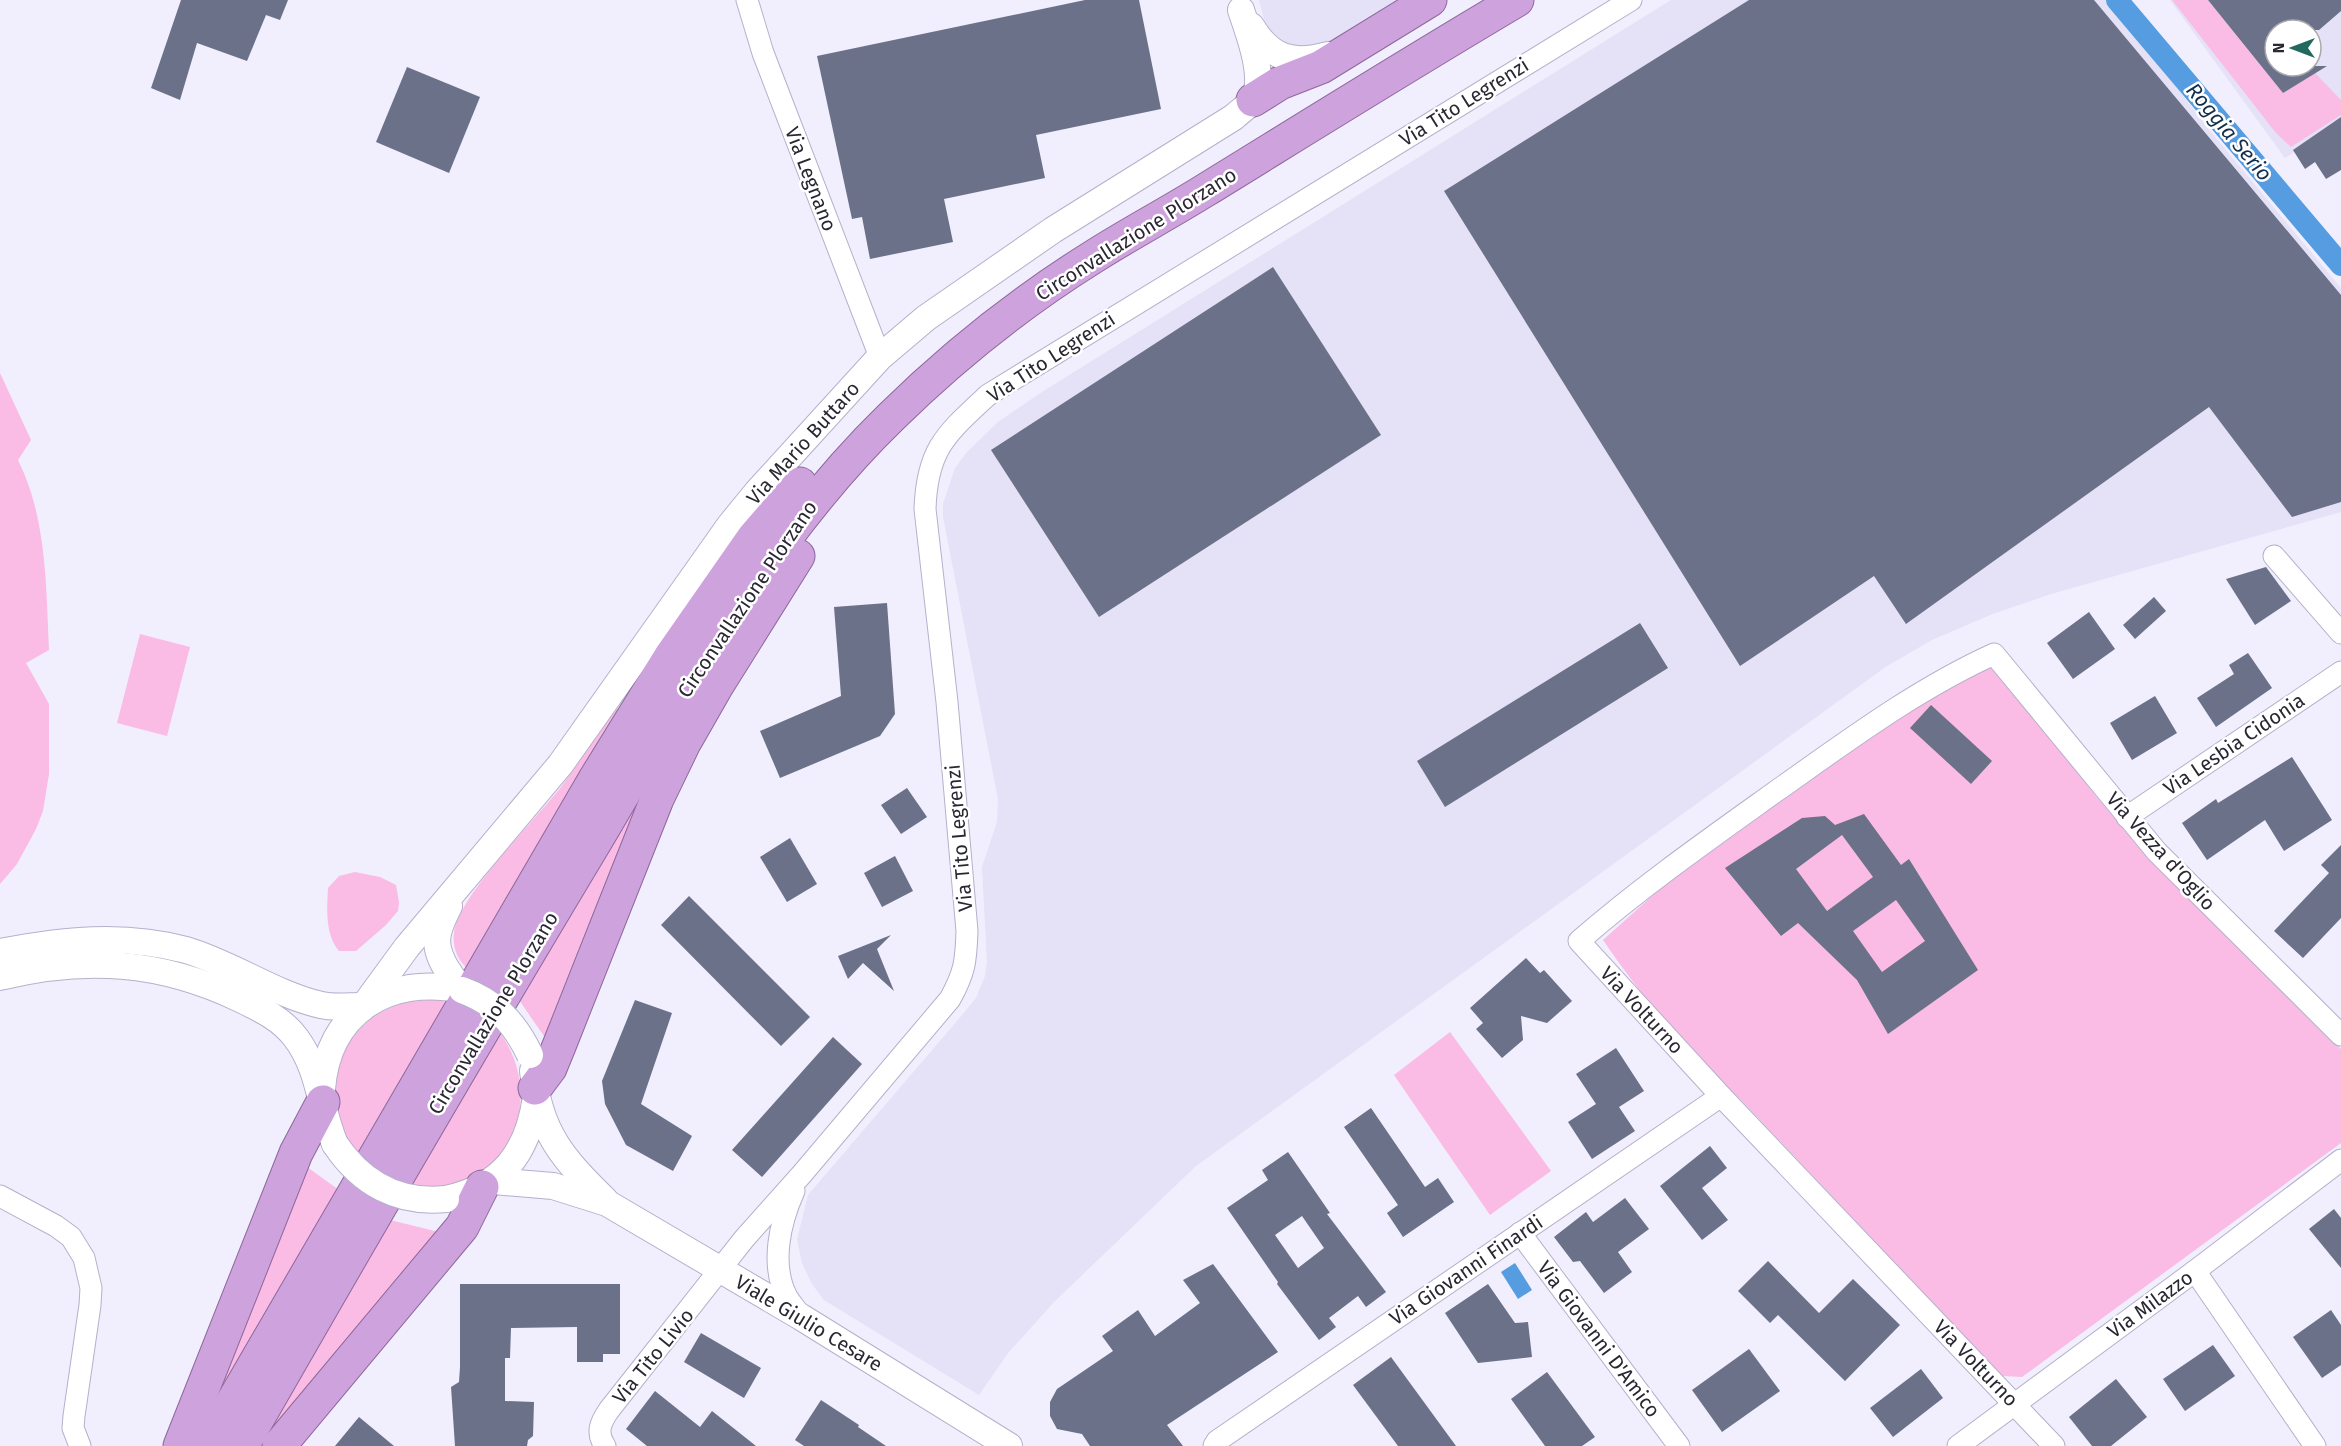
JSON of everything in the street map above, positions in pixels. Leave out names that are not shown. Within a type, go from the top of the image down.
[{"type":"highway","points":[[1253,100],[1280,83],[1322,67],[1430,0]]},
{"type":"highway","name":"Circonvallazione Plorzano","points":[[207,1446],[595,779],[671,656],[754,537],[846,430],[917,364],[990,303],[1073,247],[1479,0]]},
{"type":"highway","name":"Circonvallazione Plorzano","points":[[242,1446],[447,1089],[695,672],[776,549],[807,508],[890,417],[938,373],[1009,315],[1092,257],[1517,0]]},
{"type":"highway","points":[[536,1092],[550,1068],[657,799],[684,743],[772,597],[833,507],[876,459],[951,387],[1024,330],[1109,272],[1162,232],[1194,197]]},
{"type":"highway","points":[[180,1446],[296,1153],[322,1099]]},
{"type":"highway","points":[[279,1446],[462,1227],[488,1184]]},
{"type":"street","name":"Via Legnano","points":[[747,0],[763,53],[880,357]]},
{"type":"street","name":"Via Tito Legrenzi","points":[[720,1269],[950,999],[960,980],[966,961],[967,931],[947,702],[925,509],[926,482],[934,457],[952,429],[988,395],[1631,0]]},
{"type":"street","points":[[1240,5],[1260,41],[1274,53],[1292,59],[1312,59],[1328,55],[1366,38]]},
{"type":"street","points":[[1240,5],[1254,52],[1258,80],[1253,100]]},
{"type":"street","name":"Via Mario Buttaro","points":[[364,1005],[407,947],[560,765],[730,525],[757,492],[880,357],[926,318],[1053,230],[1234,117],[1253,100]]},
{"type":"street","points":[[2274,556],[2341,633]]},
{"type":"street","name":"Via Vezza d'Oglio","points":[[1994,654],[2157,852],[2341,1035]]},
{"type":"street","name":"Via Volturno","points":[[1994,654],[1951,674],[1879,718],[1623,902],[1579,941],[1721,1096],[2055,1446]]},
{"type":"street","name":"Via Lesbia Cidonia","points":[[2127,817],[2341,672]]},
{"type":"street","name":"Via Mario Buttaro","points":[[454,892],[438,933],[440,952],[447,970],[462,990]]},
{"type":"street","name":"Viale Giulio Cesare","points":[[0,952],[74,939],[148,942],[186,950],[226,965],[291,995],[322,1005],[364,1005]]},
{"type":"street","name":"Viale Giulio Cesare","points":[[0,977],[40,968],[107,963],[175,974],[211,985],[282,1022],[297,1038],[313,1066],[327,1125],[335,1144],[345,1160],[358,1173],[384,1190],[409,1198],[446,1199],[488,1184],[553,1186],[607,1203],[801,1317],[1009,1446]]},
{"type":"street","name":"Viale Giulio Cesare","points":[[322,1099],[323,1075],[332,1046],[345,1026],[364,1005],[387,993],[411,986],[432,985],[462,990],[481,998],[504,1015],[522,1039],[530,1055],[536,1092],[548,1131],[560,1153],[607,1203]]},
{"type":"street","name":"Viale Giulio Cesare","points":[[488,1184],[524,1143],[530,1127],[536,1092]]},
{"type":"street","name":"Via Giovanni Finardi","points":[[1214,1446],[1217,1441],[1721,1096]]},
{"type":"street","name":"Via Milazzo","points":[[1958,1446],[2341,1160]]},
{"type":"street","name":"Via Tito Legrenzi","points":[[801,1317],[787,1297],[781,1279],[779,1255],[780,1234],[785,1212],[802,1174]]},
{"type":"street","points":[[0,1196],[56,1226],[71,1237],[89,1271],[90,1305],[73,1428],[80,1446]]},
{"type":"street","name":"Via Giovanni D'Amico","points":[[1520,1233],[1679,1446]]},
{"type":"street","name":"Via Tito Livio","points":[[605,1446],[600,1439],[599,1430],[605,1415],[720,1269]]},
{"type":"street","points":[[2195,1271],[2315,1446]]},
{"type":"shaded area","points":[[1259,0],[1398,0],[1323,46],[1302,47],[1285,43],[1266,27]]},
{"type":"shaded area","points":[[1671,0],[2108,0],[2211,132],[2341,288],[2341,512],[2051,594],[1990,615],[1932,640],[1887,666],[1196,1166],[1054,1302],[1008,1353],[979,1395],[824,1300],[812,1284],[802,1263],[797,1239],[808,1195],[976,998],[985,976],[987,962],[982,867],[997,822],[998,799],[943,517],[943,504],[955,468],[967,452],[998,422],[1042,392]]},
{"type":"shaded area","points":[[2170,0],[2341,0],[2341,122],[2285,158]]},
{"type":"shaded area","points":[[2172,0],[2208,0],[2263,68],[2263,78],[2271,78],[2283,93],[2307,78],[2320,78],[2341,100],[2341,115],[2291,147],[2276,133]]},
{"type":"shaded area","points":[[0,373],[31,440],[18,460],[28,482],[40,529],[46,577],[49,650],[26,663],[49,704],[49,774],[43,811],[36,829],[17,864],[0,884]]},
{"type":"shaded area","points":[[140,634],[190,647],[167,736],[117,723]]},
{"type":"shaded area","points":[[1993,666],[2095,795],[2154,865],[2341,1049],[2341,1143],[2022,1377],[2002,1376],[1743,1102],[1686,1045],[1651,1005],[1603,940],[1661,888],[1888,724],[1951,685]]},
{"type":"shaded area","points":[[616,708],[621,712],[468,969],[456,953],[454,933],[469,898],[501,856],[564,783]]},
{"type":"shaded area","points":[[663,748],[548,1042],[517,997]]},
{"type":"shaded area","points":[[355,872],[380,877],[396,885],[398,911],[386,925],[356,951],[339,951],[329,929],[328,888],[339,876]]},
{"type":"shaded area","points":[[416,1000],[440,1000],[448,1003],[358,1157],[345,1132],[337,1108],[336,1083],[341,1060],[351,1039],[367,1022],[389,1008]]},
{"type":"shaded area","points":[[498,1030],[511,1053],[519,1077],[520,1102],[516,1126],[506,1148],[491,1166],[470,1179],[438,1188],[406,1186]]},
{"type":"shaded area","points":[[1450,1032],[1551,1171],[1490,1215],[1394,1075]]},
{"type":"shaded area","points":[[303,1164],[339,1190],[197,1436]]},
{"type":"shaded area","points":[[390,1220],[443,1233],[267,1446],[256,1446]]},
{"type":"water","points":[[1515,1263],[1532,1290],[1518,1299],[1501,1272]]},
{"type":"building","points":[[181,0],[288,0],[280,20],[266,15],[247,61],[197,43],[180,100],[151,88]]},
{"type":"building","points":[[1085,0],[1139,0],[1161,109],[1036,135],[1045,178],[944,199],[953,242],[870,259],[862,217],[852,219],[817,56]]},
{"type":"building","points":[[1749,0],[2094,0],[2341,295],[2341,502],[2292,517],[2209,407],[1906,624],[1874,576],[1740,666],[1444,191]]},
{"type":"building","points":[[2208,0],[2341,0],[2341,11],[2323,27],[2323,18],[2263,18],[2263,68]]},
{"type":"building","points":[[407,67],[480,97],[449,173],[376,142]]},
{"type":"building","points":[[2271,78],[2307,78],[2283,93]]},
{"type":"building","points":[[2341,117],[2341,170],[2326,179],[2315,162],[2305,169],[2293,150]]},
{"type":"building","points":[[1273,267],[1381,435],[1099,617],[991,450]]},
{"type":"building","points":[[2266,567],[2291,601],[2255,625],[2226,579]]},
{"type":"building","points":[[2154,597],[2166,611],[2135,639],[2123,625]]},
{"type":"building","points":[[887,603],[895,714],[880,736],[780,778],[760,731],[841,696],[834,607]]},
{"type":"building","points":[[2089,612],[2115,649],[2073,679],[2047,643]]},
{"type":"building","points":[[1640,623],[1668,668],[1445,807],[1417,761]]},
{"type":"building","points":[[2248,653],[2272,688],[2216,727],[2197,698],[2234,674],[2229,665]]},
{"type":"building","points":[[2155,696],[2177,733],[2132,760],[2110,723]]},
{"type":"building","points":[[1931,705],[1992,761],[1971,784],[1910,728]]},
{"type":"building","points":[[2292,757],[2332,820],[2284,851],[2265,820],[2207,860],[2182,823],[2216,799],[2218,803]]},
{"type":"building","points":[[907,788],[927,817],[901,834],[881,805]]},
{"type":"building","points":[[1864,814],[1901,865],[1909,859],[1978,970],[1888,1034],[1857,980],[1798,923],[1781,936],[1725,868],[1802,818],[1825,816],[1835,825]],"holes":[[[1842,835],[1873,877],[1827,911],[1796,869]],[[1896,900],[1925,941],[1882,972],[1853,931]]]},
{"type":"building","points":[[790,838],[817,884],[787,902],[760,857]]},
{"type":"building","points":[[2341,845],[2341,918],[2303,958],[2274,931],[2329,873],[2321,865]]},
{"type":"building","points":[[895,856],[913,891],[882,907],[864,873]]},
{"type":"building","points":[[689,896],[810,1017],[781,1046],[661,925]]},
{"type":"building","points":[[891,935],[877,949],[894,991],[863,963],[848,979],[838,956]]},
{"type":"building","points":[[1526,958],[1540,973],[1544,970],[1572,1001],[1547,1023],[1521,1016],[1523,1040],[1502,1058],[1476,1029],[1483,1023],[1470,1008]]},
{"type":"building","points":[[635,1000],[672,1013],[641,1104],[692,1136],[673,1171],[626,1145],[605,1104],[602,1081]]},
{"type":"building","points":[[833,1037],[862,1064],[762,1177],[732,1150]]},
{"type":"building","points":[[1616,1048],[1644,1091],[1619,1107],[1635,1131],[1592,1159],[1568,1122],[1596,1104],[1576,1074]]},
{"type":"building","points":[[1371,1108],[1425,1187],[1438,1178],[1454,1202],[1403,1237],[1387,1213],[1398,1205],[1344,1127]]},
{"type":"building","points":[[1710,1146],[1727,1168],[1702,1188],[1728,1220],[1702,1240],[1660,1186]]},
{"type":"building","points":[[1288,1152],[1330,1213],[1327,1214],[1386,1292],[1366,1307],[1358,1296],[1329,1318],[1336,1327],[1319,1340],[1277,1284],[1278,1282],[1227,1208],[1268,1180],[1262,1170]],"holes":[[[1302,1216],[1324,1248],[1298,1268],[1275,1235]]]},
{"type":"building","points":[[1625,1198],[1649,1229],[1618,1252],[1632,1272],[1604,1293],[1580,1261],[1573,1262],[1554,1237],[1586,1212],[1593,1222]]},
{"type":"building","points":[[2334,1209],[2341,1218],[2341,1268],[2309,1229]]},
{"type":"building","points":[[1768,1261],[1819,1313],[1853,1279],[1900,1325],[1845,1381],[1778,1315],[1770,1323],[1738,1291]]},
{"type":"building","points":[[1213,1264],[1278,1352],[1167,1425],[1183,1446],[1090,1446],[1082,1434],[1057,1429],[1050,1416],[1050,1402],[1057,1389],[1113,1351],[1102,1336],[1138,1310],[1155,1336],[1200,1303],[1183,1280]]},
{"type":"building","points":[[460,1284],[620,1284],[620,1354],[603,1354],[603,1362],[577,1362],[577,1327],[511,1328],[510,1358],[505,1358],[505,1401],[534,1402],[533,1436],[528,1440],[527,1446],[455,1446],[451,1387],[459,1382]]},
{"type":"building","points":[[1488,1284],[1515,1323],[1528,1322],[1532,1357],[1478,1363],[1445,1313]]},
{"type":"building","points":[[2331,1310],[2341,1325],[2341,1365],[2322,1378],[2293,1337]]},
{"type":"building","points":[[701,1333],[761,1368],[744,1398],[684,1362]]},
{"type":"building","points":[[2213,1345],[2235,1376],[2185,1411],[2163,1379]]},
{"type":"building","points":[[1749,1349],[1780,1391],[1722,1432],[1692,1390]]},
{"type":"building","points":[[1391,1357],[1456,1446],[1398,1446],[1353,1385]]},
{"type":"building","points":[[1921,1369],[1943,1398],[1893,1437],[1870,1408]]},
{"type":"building","points":[[1547,1372],[1595,1437],[1582,1446],[1545,1446],[1511,1399]]},
{"type":"building","points":[[2116,1379],[2147,1417],[2111,1446],[2092,1446],[2069,1417]]},
{"type":"building","points":[[655,1391],[700,1427],[712,1411],[756,1446],[647,1446],[626,1429]]},
{"type":"building","points":[[821,1400],[886,1446],[804,1446],[795,1440]]},
{"type":"building","points":[[359,1417],[394,1446],[335,1446]]},
{"type":"waterway","name":"Roggia Serio","points":[[2117,0],[2341,265]]}]
